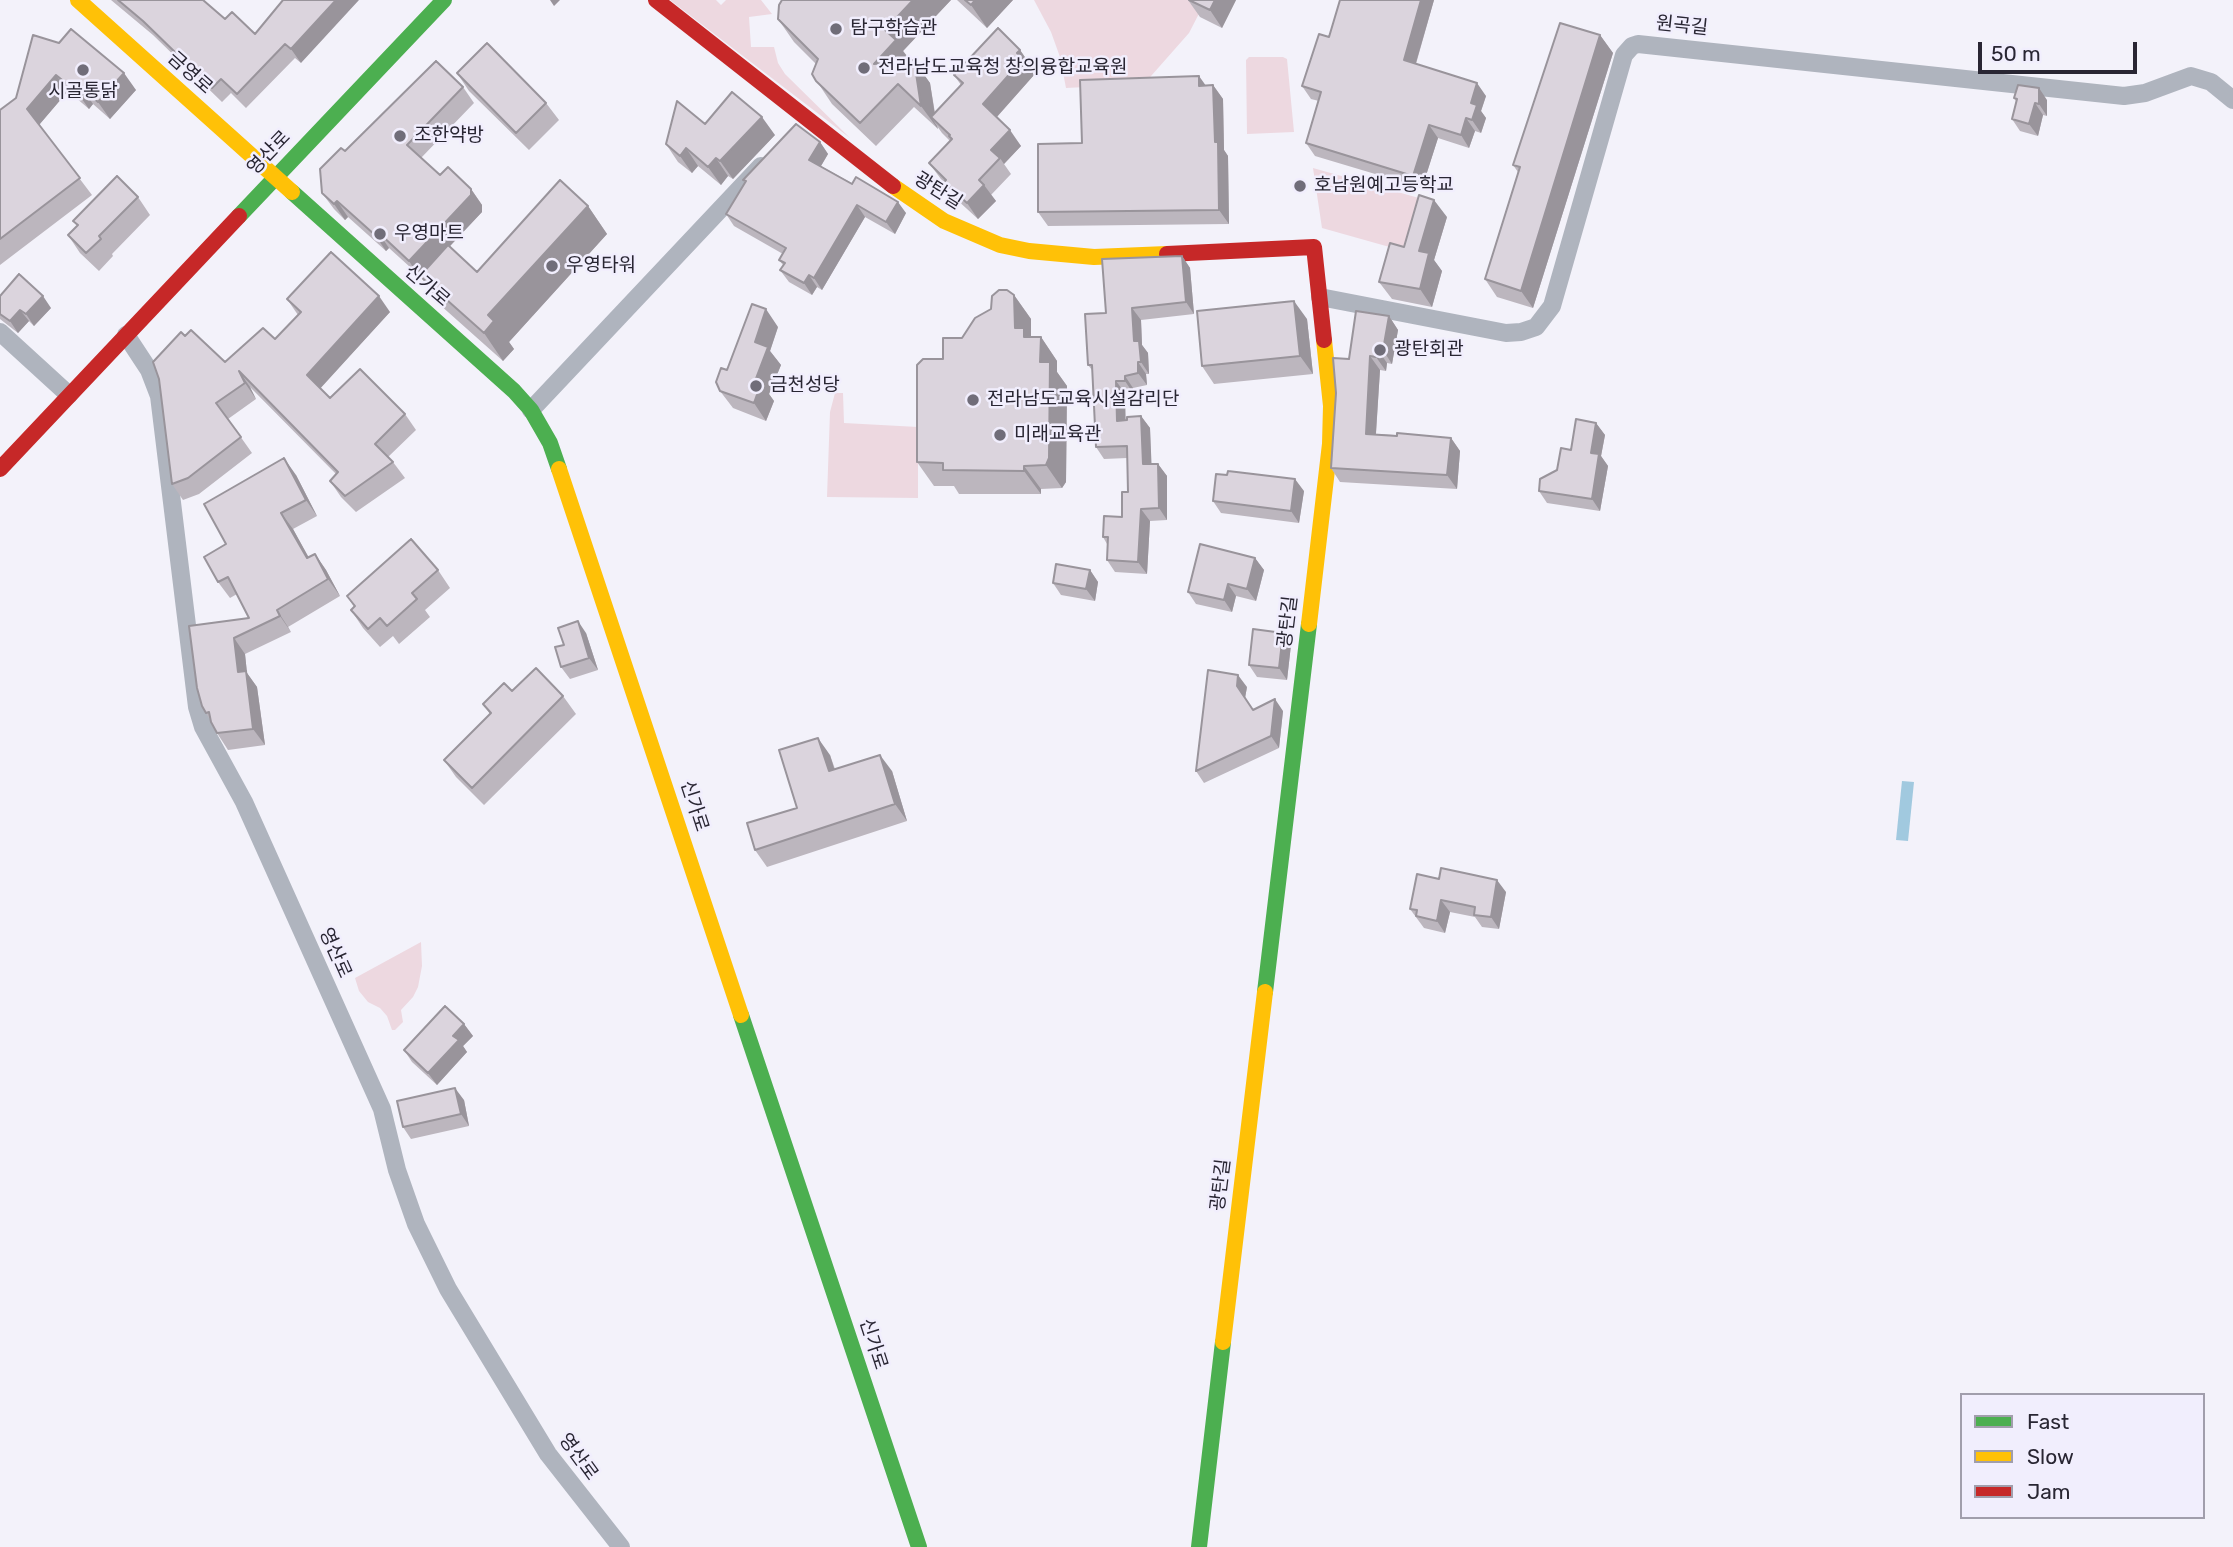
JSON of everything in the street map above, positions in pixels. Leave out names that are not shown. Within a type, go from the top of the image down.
[{"type":"street","name":"금영로","points":[[78,0],[274,177]]},
{"type":"street","name":"영산로","points":[[0,469],[444,0]]},
{"type":"street","name":"광탄길","points":[[656,0],[800,124],[944,221],[1000,245],[1029,251],[1094,257],[1314,247],[1331,406],[1331,444],[1199,1547]]},
{"type":"street","name":"원곡길","points":[[1321,297],[1506,333],[1536,327],[1552,306],[1624,55],[1632,46],[1638,44],[2124,96],[2145,93],[2191,76],[2211,82],[2233,100]]},
{"type":"street","points":[[531,410],[776,150]]},
{"type":"street","name":"신가로","points":[[274,177],[514,391],[531,410],[550,443],[919,1547]]},
{"type":"street","points":[[0,332],[69,395]]},
{"type":"street","name":"영산로","points":[[126,335],[149,370],[159,396],[197,707],[203,727],[250,815],[382,1109],[397,1170],[416,1224],[448,1289],[548,1454],[621,1547]]},
{"type":"shaded area","points":[[670,0],[716,0],[721,5],[726,0],[761,0],[772,14],[749,17],[751,47],[774,47],[778,63],[785,74],[850,138]]},
{"type":"shaded area","points":[[1034,0],[1206,0],[1189,33],[1144,84],[1066,88],[1060,57],[1051,32]]},
{"type":"shaded area","points":[[1249,57],[1287,59],[1294,132],[1247,134],[1246,60]]},
{"type":"shaded area","points":[[1313,168],[1433,202],[1418,255],[1322,228]]},
{"type":"shaded area","points":[[835,393],[843,393],[844,423],[918,427],[918,498],[827,497],[830,412]]},
{"type":"shaded area","points":[[421,942],[422,966],[418,987],[401,1010],[403,1022],[392,1030],[387,1016],[380,1008],[368,1002],[359,991],[355,978]]},
{"type":"water","points":[[1902,781],[1914,782],[1908,841],[1896,840]]},
{"type":"building","points":[[118,0],[203,0],[225,19],[232,12],[255,34],[283,0],[336,0],[291,49],[285,44],[237,94],[221,79],[212,88]]},
{"type":"building","name":"전라남도교육청 창의융합교육원","points":[[782,0],[913,0],[885,30],[896,40],[874,64],[914,60],[921,106],[898,84],[860,123],[816,81],[812,74],[818,59],[778,19]]},
{"type":"building","points":[[1189,0],[1215,0],[1210,10]]},
{"type":"building","points":[[1340,0],[1421,0],[1404,60],[1477,83],[1471,103],[1477,105],[1472,120],[1466,118],[1461,135],[1429,125],[1413,176],[1306,143],[1321,92],[1302,86],[1319,34],[1329,37]]},
{"type":"building","points":[[1560,23],[1600,35],[1521,291],[1485,279],[1520,167],[1513,165]]},
{"type":"building","points":[[998,28],[1020,50],[1017,53],[1023,59],[983,104],[1010,130],[991,150],[1000,158],[979,180],[984,185],[967,203],[944,182],[946,180],[929,163],[952,139],[931,117],[963,83],[954,75]]},
{"type":"building","points":[[71,29],[124,73],[98,102],[82,88],[77,92],[56,75],[27,109],[80,178],[0,239],[0,110],[16,98],[33,35],[59,43]]},
{"type":"building","points":[[487,43],[546,103],[516,133],[457,73]]},
{"type":"building","points":[[436,61],[463,87],[407,145],[440,175],[448,167],[471,189],[471,195],[409,261],[378,232],[375,235],[337,201],[334,204],[322,193],[320,169],[341,148],[345,151]]},
{"type":"building","points":[[1199,76],[1199,86],[1213,85],[1215,142],[1218,142],[1219,210],[1038,212],[1038,144],[1082,143],[1080,80]]},
{"type":"building","points":[[2018,85],[2039,88],[2039,104],[2035,103],[2029,124],[2012,119]]},
{"type":"building","points":[[732,92],[762,117],[720,161],[716,158],[708,167],[686,148],[680,156],[666,144],[677,101],[705,124]]},
{"type":"building","points":[[796,124],[820,142],[809,160],[852,184],[856,177],[898,202],[886,222],[857,205],[814,278],[809,275],[804,283],[780,270],[785,263],[779,260],[786,248],[726,214],[746,181],[743,180]]},
{"type":"building","points":[[117,176],[138,197],[86,253],[68,235],[78,225],[73,221]]},
{"type":"building","points":[[560,180],[588,206],[488,315],[494,321],[484,333],[420,276],[448,245],[477,272]]},
{"type":"building","points":[[1419,195],[1434,200],[1419,251],[1429,253],[1420,289],[1379,282],[1390,243],[1404,247]]},
{"type":"building","points":[[331,252],[379,296],[307,375],[330,398],[360,369],[405,414],[375,444],[393,462],[345,496],[330,481],[338,472],[239,371],[245,383],[216,403],[241,437],[188,478],[172,484],[159,379],[153,362],[181,332],[185,336],[191,330],[225,362],[263,328],[275,339],[301,312],[287,299]]},
{"type":"building","points":[[1182,256],[1186,302],[1132,308],[1134,341],[1139,341],[1141,362],[1138,362],[1138,373],[1125,376],[1125,381],[1116,381],[1117,421],[1141,416],[1143,464],[1158,464],[1159,508],[1141,509],[1138,562],[1107,560],[1108,537],[1103,537],[1104,516],[1122,517],[1122,492],[1128,492],[1127,446],[1096,447],[1092,365],[1088,365],[1085,314],[1106,313],[1102,259]]},
{"type":"building","points":[[19,274],[43,296],[26,314],[20,310],[10,321],[0,314],[0,296]]},
{"type":"building","name":"미래교육관","points":[[999,290],[1007,290],[1014,295],[1015,328],[1024,328],[1024,337],[1041,337],[1040,362],[1050,362],[1049,458],[1046,465],[1024,466],[1024,471],[943,470],[943,463],[917,462],[917,365],[923,359],[943,359],[943,338],[962,338],[975,318],[991,309],[992,296]]},
{"type":"building","points":[[1294,301],[1300,356],[1202,366],[1197,311]]},
{"type":"building","points":[[752,304],[766,309],[755,342],[768,347],[755,381],[761,383],[754,403],[720,391],[716,382],[721,368],[727,370]]},
{"type":"building","points":[[1356,311],[1389,316],[1383,350],[1378,350],[1376,357],[1370,356],[1366,434],[1397,436],[1397,433],[1451,438],[1447,475],[1331,468],[1336,393],[1333,358],[1349,359]]},
{"type":"building","points":[[1576,419],[1596,423],[1591,453],[1599,454],[1592,499],[1539,491],[1540,479],[1557,470],[1561,448],[1571,450]]},
{"type":"building","points":[[284,458],[306,500],[281,513],[307,558],[315,554],[328,579],[277,610],[280,616],[234,638],[238,672],[246,671],[253,729],[217,733],[209,712],[206,713],[202,706],[197,688],[189,626],[249,618],[228,577],[218,582],[204,557],[226,544],[204,504]]},
{"type":"building","points":[[1228,471],[1295,479],[1291,511],[1213,501],[1216,474],[1227,475]]},
{"type":"building","points":[[411,539],[438,570],[412,593],[417,599],[387,626],[380,618],[368,629],[351,610],[355,606],[347,596]]},
{"type":"building","points":[[1200,544],[1255,558],[1247,589],[1228,584],[1224,600],[1188,592]]},
{"type":"building","points":[[1056,564],[1090,570],[1086,589],[1053,583]]},
{"type":"building","points":[[578,621],[589,658],[561,667],[555,647],[564,645],[558,628]]},
{"type":"building","points":[[1253,629],[1283,633],[1279,668],[1249,665]]},
{"type":"building","points":[[536,668],[563,696],[472,788],[444,760],[491,713],[483,704],[504,683],[512,691]]},
{"type":"building","points":[[1208,670],[1238,675],[1237,686],[1253,710],[1275,699],[1271,736],[1196,771]]},
{"type":"building","points":[[818,738],[829,771],[880,755],[895,804],[755,850],[747,823],[797,808],[779,750]]},
{"type":"building","points":[[1441,868],[1497,880],[1491,917],[1474,915],[1475,907],[1441,900],[1437,921],[1416,916],[1417,910],[1410,909],[1417,874],[1439,879]]},
{"type":"building","points":[[445,1006],[464,1024],[453,1036],[459,1040],[428,1073],[404,1050]]},
{"type":"building","points":[[455,1088],[461,1114],[403,1127],[397,1101]]},
{"type":"traffic: fast","points":[[239,216],[444,0]]},
{"type":"traffic: fast","points":[[292,192],[514,391],[531,410],[550,443],[559,469]]},
{"type":"traffic: fast","points":[[1265,992],[1309,624]]},
{"type":"traffic: fast","points":[[741,1015],[919,1547]]},
{"type":"traffic: fast","points":[[1199,1547],[1223,1342]]},
{"type":"traffic: slow","points":[[78,0],[292,192]]},
{"type":"traffic: slow","points":[[893,186],[944,221],[1000,245],[1029,251],[1094,257],[1167,254]]},
{"type":"traffic: slow","points":[[1309,624],[1330,444],[1331,406],[1324,340]]},
{"type":"traffic: slow","points":[[559,469],[741,1015]]},
{"type":"traffic: slow","points":[[1223,1342],[1265,992]]},
{"type":"traffic: jam","points":[[656,0],[893,186]]},
{"type":"traffic: jam","points":[[0,469],[239,216]]},
{"type":"traffic: jam","points":[[1167,254],[1314,247],[1324,340]]},
{"type":"place","name":"탐구학습관","points":[[836,29]]},
{"type":"place","name":"전라남도교육청 창의융합교육원","points":[[864,68]]},
{"type":"place","name":"시골통닭","points":[[83,70]]},
{"type":"place","name":"조한약방","points":[[400,136]]},
{"type":"place","name":"호남원예고등학교","points":[[1300,186]]},
{"type":"place","name":"우영마트","points":[[380,234]]},
{"type":"place","name":"우영타워","points":[[552,266]]},
{"type":"place","name":"광탄회관","points":[[1380,350]]},
{"type":"place","name":"금천성당","points":[[756,386]]},
{"type":"place","name":"전라남도교육시설감리단","points":[[973,400]]},
{"type":"place","name":"미래교육관","points":[[1000,435]]}]
